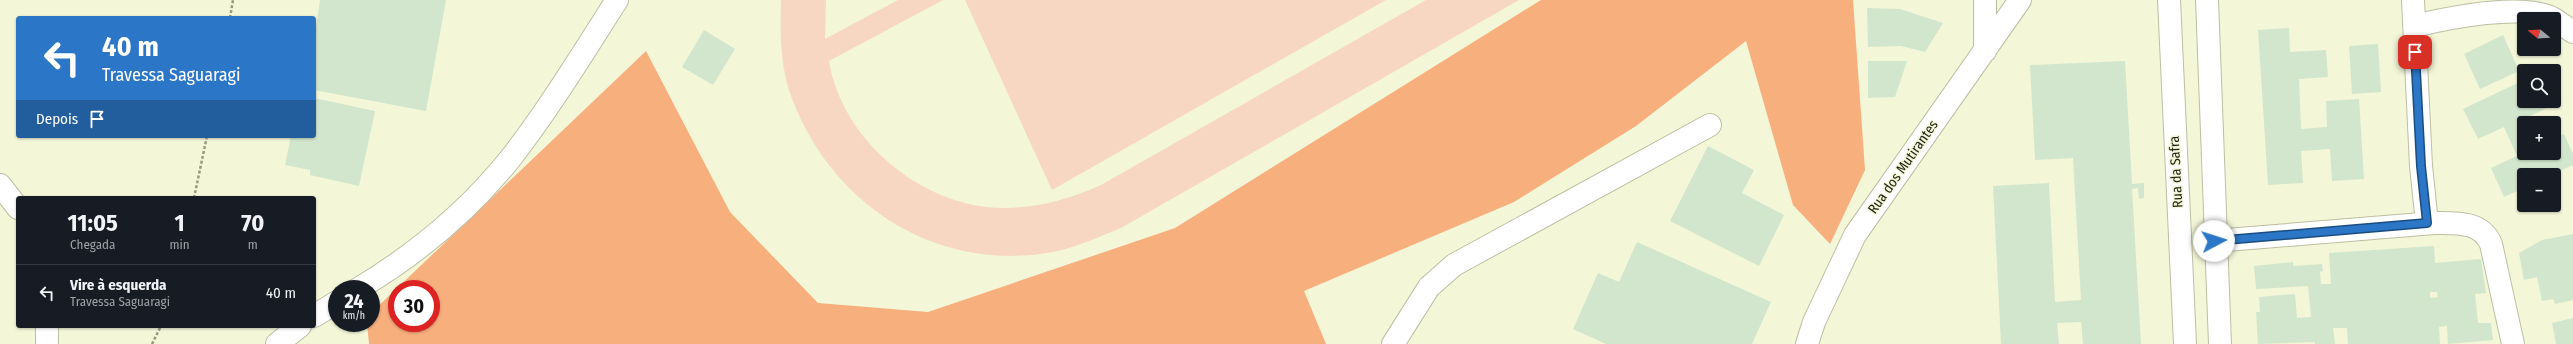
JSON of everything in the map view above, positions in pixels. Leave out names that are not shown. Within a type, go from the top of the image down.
[{"type":"street","points":[[372,280],[421,247],[465,208],[510,159],[579,59],[617,0]]},
{"type":"street","points":[[1985,0],[1985,51]]},
{"type":"street","name":"Rua dos Mutirantes","points":[[1807,344],[1814,322],[1855,235],[2020,0]]},
{"type":"street","name":"Rua da Safra","points":[[2169,0],[2185,344]]},
{"type":"street","points":[[2207,0],[2214,241],[2220,344]]},
{"type":"street","points":[[2414,0],[2421,166],[2427,223]]},
{"type":"street","points":[[2414,26],[2518,10],[2530,12]]},
{"type":"street","points":[[2561,24],[2573,32]]},
{"type":"street","points":[[1393,344],[1429,287],[1454,265],[1710,125]]},
{"type":"street","points":[[0,185],[16,205]]},
{"type":"street","points":[[2214,241],[2427,223],[2464,224],[2482,229],[2487,234],[2492,244],[2513,344]]},
{"type":"street","points":[[316,315],[328,307]]},
{"type":"street","points":[[47,328],[47,344]]},
{"type":"street","points":[[277,344],[297,328]]},
{"type":"path","points":[[230,16],[233,0]]},
{"type":"path","points":[[194,196],[207,138]]},
{"type":"path","points":[[152,344],[160,328]]},
{"type":"shaded area","points":[[781,0],[826,0],[825,39],[898,0],[943,0],[829,61],[837,91],[851,118],[870,144],[892,166],[919,184],[947,197],[977,206],[1007,208],[1044,204],[1078,194],[1101,185],[1426,0],[1519,0],[1121,228],[1088,242],[1062,250],[1011,256],[970,252],[931,241],[896,224],[863,201],[835,172],[811,139],[789,89],[783,64]]},
{"type":"shaded area","points":[[965,0],[1386,0],[1052,190]]},
{"type":"shaded area","points":[[1541,0],[1853,0],[1865,170],[1830,244],[1793,205],[1746,41],[1636,126],[1514,202],[1304,291],[1326,344],[369,344],[368,332],[380,332],[380,304],[388,297],[388,332],[440,332],[440,280],[406,280],[646,51],[730,212],[818,303],[928,312],[1175,228]]},
{"type":"building","points":[[320,0],[446,0],[426,111],[316,90],[316,29]]},
{"type":"building","points":[[1867,8],[1900,9],[1943,23],[1925,52],[1901,46],[1868,47]]},
{"type":"building","points":[[2289,28],[2290,52],[2326,50],[2328,77],[2299,79],[2301,129],[2327,127],[2326,101],[2359,99],[2364,179],[2332,181],[2330,149],[2301,151],[2303,183],[2268,185],[2258,30]]},
{"type":"building","points":[[704,30],[735,49],[713,85],[682,67]]},
{"type":"building","points":[[2503,35],[2517,66],[2517,72],[2480,89],[2464,54]]},
{"type":"building","points":[[2378,44],[2381,92],[2352,94],[2349,46]]},
{"type":"building","points":[[1868,61],[1907,61],[1895,97],[1868,98]]},
{"type":"building","points":[[2125,61],[2132,184],[2144,183],[2144,198],[2139,199],[2138,188],[2132,189],[2141,344],[2083,344],[2081,322],[2057,323],[2059,344],[2001,344],[1993,186],[2049,183],[2055,302],[2081,300],[2073,158],[2035,160],[2030,65]]},
{"type":"building","points":[[2517,83],[2517,108],[2547,108],[2530,116],[2517,116],[2517,156],[2504,127],[2478,139],[2463,109]]},
{"type":"building","points":[[316,98],[375,111],[359,186],[310,175],[310,170],[285,165],[291,138],[316,138]]},
{"type":"building","points":[[2564,134],[2573,154],[2573,165],[2561,170],[2561,168],[2517,168],[2517,191],[2504,197],[2491,168],[2517,156],[2517,160],[2561,160],[2561,135]]},
{"type":"building","points":[[1708,146],[1754,170],[1742,193],[1784,215],[1759,266],[1670,221]]},
{"type":"building","points":[[2573,234],[2573,300],[2555,304],[2553,299],[2542,301],[2537,277],[2524,280],[2519,253],[2542,240]]},
{"type":"building","points":[[1637,242],[1771,302],[1752,344],[1606,344],[1573,329],[1598,273],[1619,282]]},
{"type":"building","points":[[2434,246],[2435,263],[2481,259],[2486,293],[2475,294],[2478,323],[2491,323],[2493,340],[2448,344],[2447,326],[2439,327],[2440,344],[2348,344],[2347,328],[2333,328],[2335,344],[2315,344],[2315,342],[2258,344],[2256,312],[2260,312],[2259,297],[2295,294],[2297,318],[2311,317],[2308,286],[2256,289],[2254,266],[2293,262],[2293,266],[2322,264],[2323,271],[2320,272],[2321,284],[2331,284],[2329,253]],"holes":[[[2430,292],[2437,292],[2438,297],[2430,298]]]},
{"type":"building","points":[[2573,318],[2573,344],[2556,344],[2552,323]]},
{"type":"route","points":[[2214,241],[2427,223],[2421,166],[2415,52]]}]
